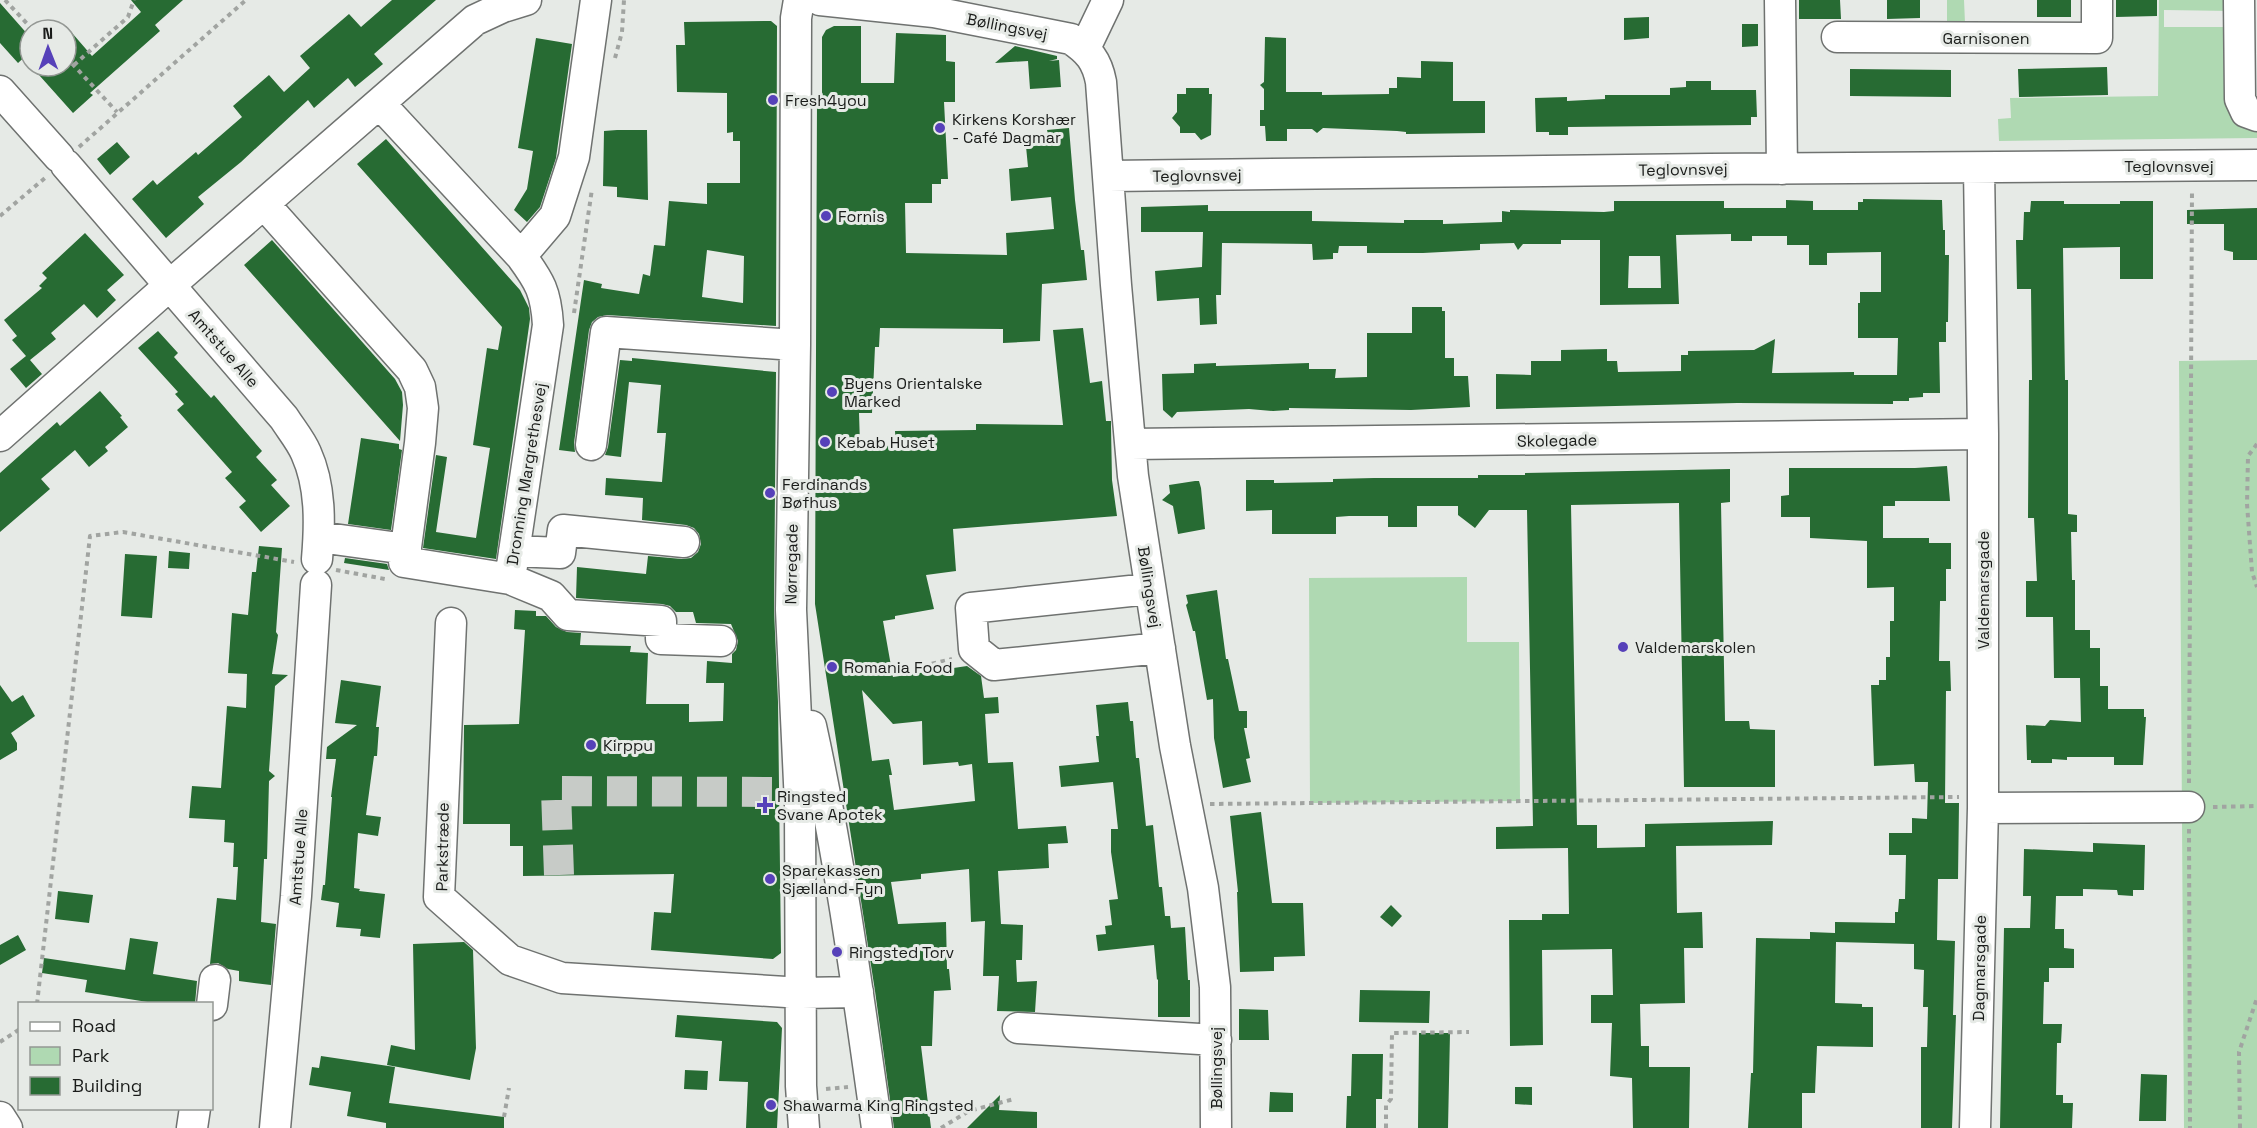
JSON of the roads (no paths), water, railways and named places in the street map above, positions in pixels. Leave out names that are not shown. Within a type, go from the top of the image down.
[{"type":"street","points":[[0,436],[475,20],[503,7],[526,0]]},
{"type":"street","points":[[521,256],[555,216],[574,158],[596,0]]},
{"type":"street","name":"Nørregade","points":[[799,0],[795,18],[795,345],[791,610],[800,804],[801,1086],[804,1128]]},
{"type":"street","name":"Bøllingsvej","points":[[820,0],[934,12],[1047,33],[1071,39],[1085,48],[1093,57],[1101,82],[1116,285],[1131,444],[1149,589],[1175,746],[1205,899],[1215,987],[1216,1128]]},
{"type":"street","points":[[1085,48],[1108,0]]},
{"type":"street","points":[[1780,0],[1782,169]]},
{"type":"street","name":"Garnisonen","points":[[1837,37],[2097,38],[2097,0]]},
{"type":"street","points":[[2239,0],[2240,99],[2246,112],[2257,116]]},
{"type":"street","name":"Amtstue Alle","points":[[0,91],[60,164],[170,285],[284,418],[306,453],[318,492],[317,563],[296,896],[275,1128]]},
{"type":"street","name":"Dronning Margrethesvej","points":[[380,104],[521,256],[538,280],[546,301],[548,325],[512,565],[404,562],[405,549]]},
{"type":"street","name":"Teglovnsvej","points":[[1108,176],[2257,165]]},
{"type":"street","name":"Valdemarsgade","points":[[1979,168],[1983,434],[1983,802]]},
{"type":"street","points":[[264,204],[412,370],[420,387],[423,408],[420,443],[405,549],[317,563]]},
{"type":"street","points":[[591,445],[606,332],[795,345]]},
{"type":"street","name":"Skolegade","points":[[1131,444],[1983,434]]},
{"type":"street","points":[[512,565],[560,553],[563,530],[684,542]]},
{"type":"street","points":[[512,565],[551,596],[568,615],[661,621],[661,639],[721,641]]},
{"type":"street","points":[[1149,589],[971,608],[974,649],[994,665],[1160,648]]},
{"type":"street","name":"Parkstræde","points":[[451,623],[439,897],[510,960],[562,978],[802,993]]},
{"type":"street","points":[[795,686],[805,702],[828,802],[877,1128]]},
{"type":"street","points":[[1983,802],[2188,807]]},
{"type":"street","name":"Dagmarsgade","points":[[1975,1128],[1983,802]]},
{"type":"street","points":[[802,993],[858,992]]},
{"type":"street","points":[[1018,1028],[1216,1040]]},
{"type":"street","points":[[192,1128],[195,1110]]},
{"type":"street","points":[[0,1117],[7,1128]]},
{"type":"tunnel","points":[[559,875],[556,791],[779,792]]},
{"type":"place","name":"Fresh4you","points":[[773,100]]},
{"type":"place","name":"Kirkens Korshær - Café Dagmar","points":[[940,128]]},
{"type":"place","name":"Fornis","points":[[826,216]]},
{"type":"place","name":"Byens Orientalske Marked","points":[[832,392]]},
{"type":"place","name":"Kebab Huset","points":[[825,442]]},
{"type":"place","name":"Ferdinands Bøfhus","points":[[770,493]]},
{"type":"place","name":"Valdemarskolen","points":[[1623,647]]},
{"type":"place","name":"Romania Food","points":[[832,667]]},
{"type":"place","name":"Kirppu","points":[[591,745]]},
{"type":"place","name":"Ringsted Svane Apotek","points":[[765,805]]},
{"type":"place","name":"Sparekassen Sjælland-Fyn","points":[[770,879]]},
{"type":"place","name":"Ringsted Torv","points":[[837,952]]},
{"type":"place","name":"Shawarma King Ringsted","points":[[771,1105]]}]
